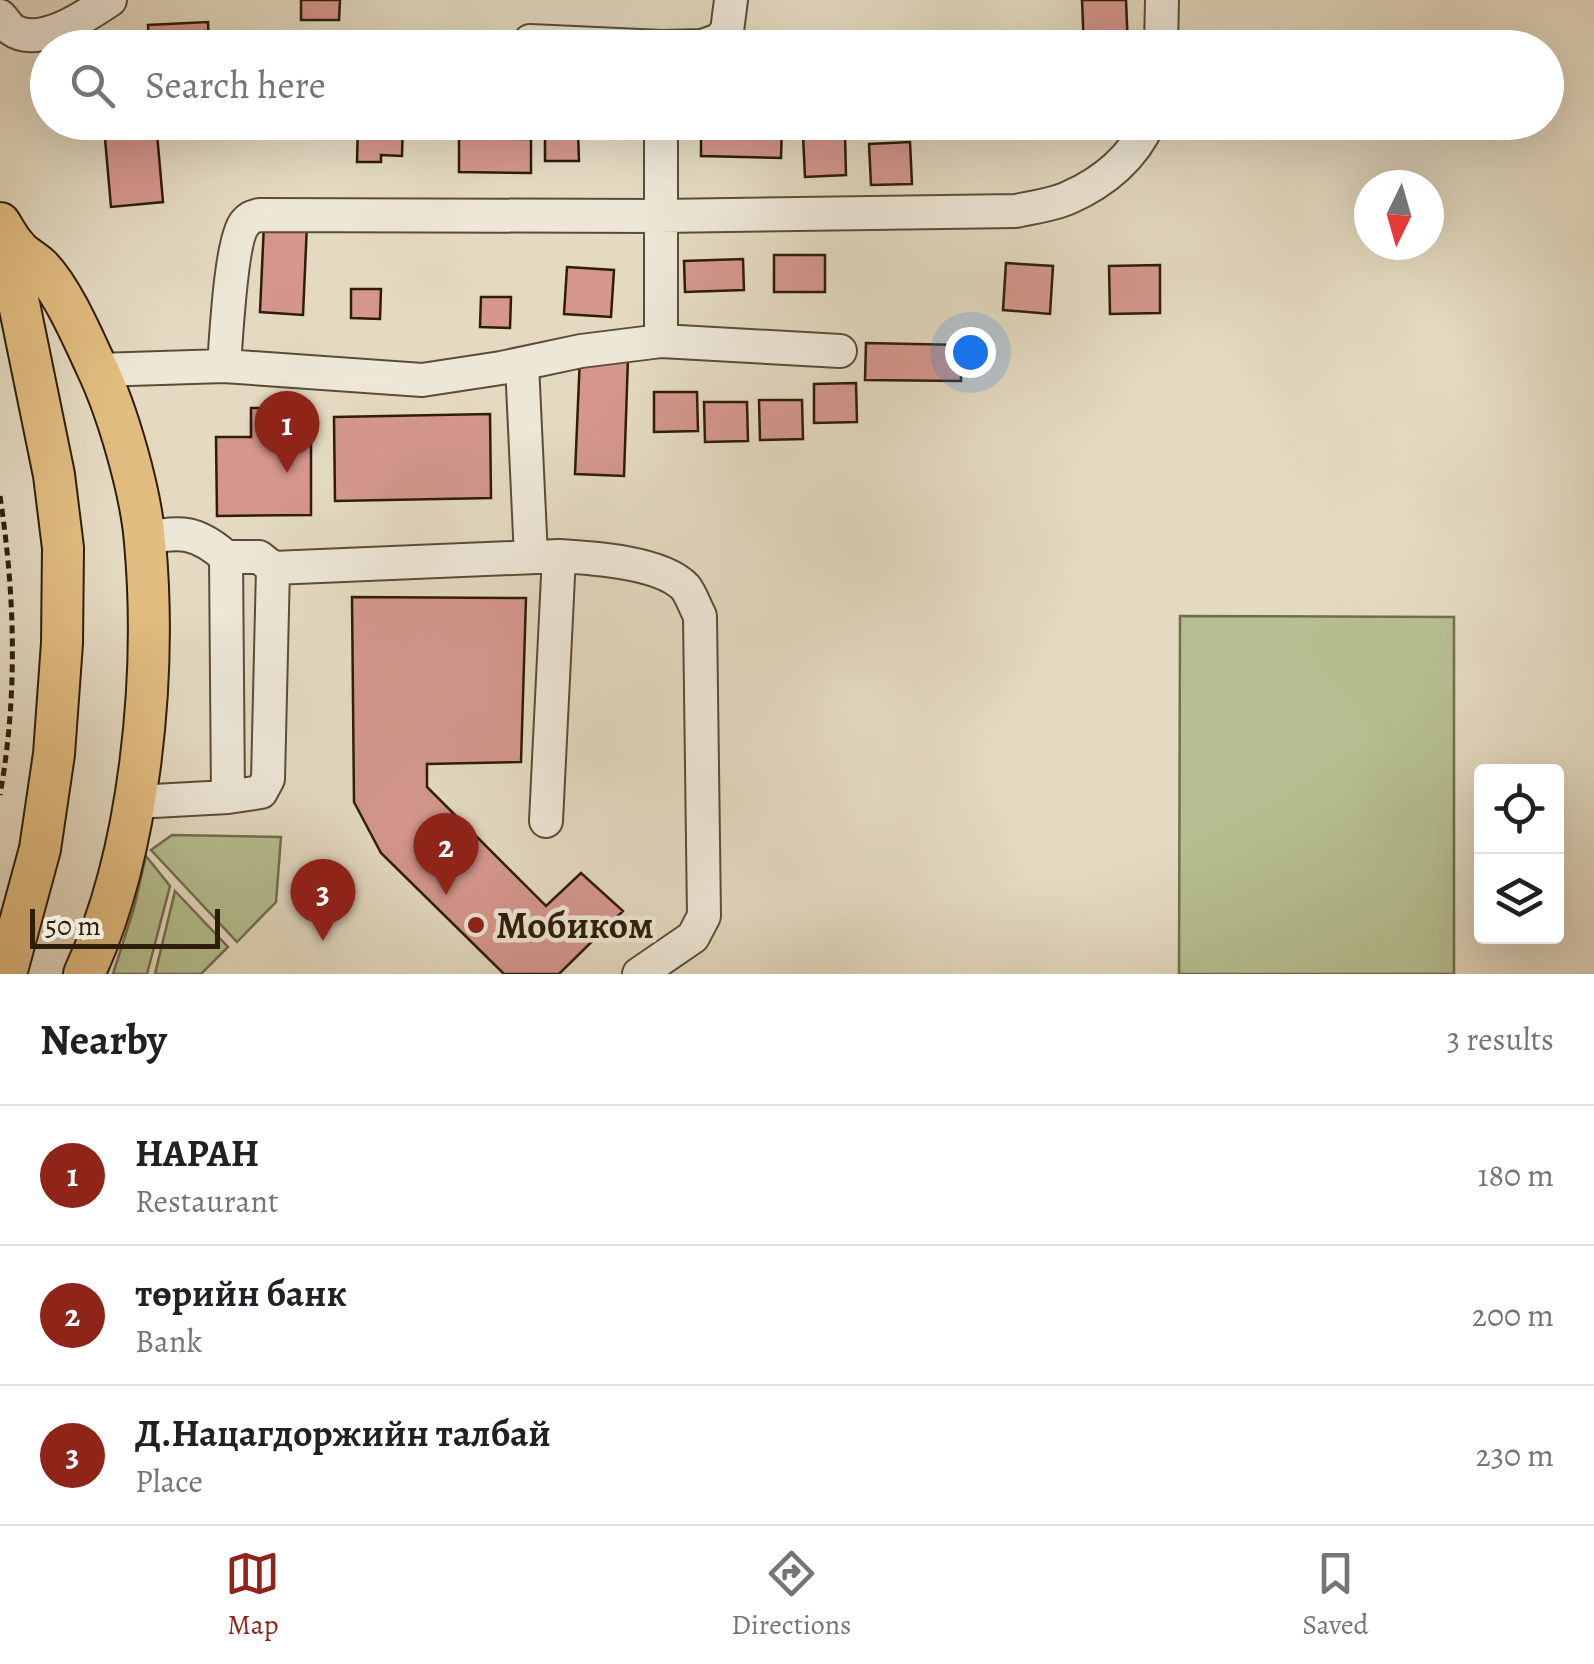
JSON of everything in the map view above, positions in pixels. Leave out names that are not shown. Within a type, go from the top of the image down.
[{"type":"main road","points":[[6,235],[42,268],[98,370],[136,490],[145,540],[145,717],[135,802],[118,880],[96,950],[84,974]]},
{"type":"main road","points":[[6,235],[54,474],[63,548],[62,643],[54,754],[40,849],[6,974]]},
{"type":"street","points":[[56,30],[82,19],[110,0]]},
{"type":"street","points":[[727,30],[731,0]]},
{"type":"street","points":[[1161,30],[1162,0]]},
{"type":"street","points":[[0,16],[13,30],[30,35]]},
{"type":"street","points":[[660,341],[661,140]]},
{"type":"street","points":[[224,366],[236,249],[243,224],[259,214],[660,216],[1016,212],[1068,198],[1108,176],[1141,140]]},
{"type":"street","points":[[98,370],[224,366],[422,380],[580,351],[660,341],[840,352]]},
{"type":"street","points":[[522,364],[545,556],[546,821]]},
{"type":"street","points":[[145,540],[168,533],[194,536],[212,544],[226,557],[258,558],[273,568],[545,556],[605,559],[666,574],[686,588],[700,616],[704,916],[692,937],[639,974]]},
{"type":"street","points":[[226,557],[228,796]]},
{"type":"street","points":[[135,802],[261,792],[268,779],[273,568]]},
{"type":"path","points":[[0,496],[13,611],[11,704],[0,795]]},
{"type":"green space","points":[[1180,616],[1454,617],[1454,974],[1179,974]]},
{"type":"green space","points":[[172,835],[281,837],[276,902],[237,942],[151,850]]},
{"type":"green space","points":[[146,856],[170,886],[147,974],[113,974],[134,908]]},
{"type":"green space","points":[[175,891],[228,947],[201,974],[155,974]]},
{"type":"building","points":[[301,0],[340,0],[339,20],[301,20]]},
{"type":"building","points":[[1082,0],[1126,0],[1127,30],[1083,30]]},
{"type":"building","points":[[208,22],[208,30],[148,30],[148,25]]},
{"type":"building","points":[[105,140],[158,140],[163,202],[111,207]]},
{"type":"building","points":[[358,140],[402,140],[402,156],[381,155],[381,162],[357,162]]},
{"type":"building","points":[[459,140],[531,140],[531,173],[459,172]]},
{"type":"building","points":[[545,140],[578,140],[579,161],[545,161]]},
{"type":"building","points":[[701,140],[782,140],[781,158],[701,156]]},
{"type":"building","points":[[803,140],[845,140],[846,175],[805,177]]},
{"type":"building","points":[[910,142],[912,184],[871,185],[869,144]]},
{"type":"building","points":[[264,223],[307,224],[303,315],[260,312]]},
{"type":"building","points":[[774,255],[825,255],[825,292],[774,292]]},
{"type":"building","points":[[743,259],[744,290],[685,292],[684,261]]},
{"type":"building","points":[[1006,263],[1053,266],[1050,314],[1003,310]]},
{"type":"building","points":[[1160,265],[1160,313],[1110,314],[1109,266]]},
{"type":"building","points":[[567,267],[614,270],[611,317],[564,314]]},
{"type":"building","points":[[351,289],[381,289],[380,319],[351,318]]},
{"type":"building","points":[[481,297],[511,297],[510,328],[480,327]]},
{"type":"building","points":[[866,343],[961,345],[961,381],[865,380]]},
{"type":"building","points":[[580,356],[628,358],[624,476],[575,474]]},
{"type":"building","points":[[856,383],[857,422],[814,423],[814,384]]},
{"type":"building","points":[[654,392],[697,392],[698,431],[654,432]]},
{"type":"building","points":[[759,400],[802,400],[803,439],[760,440]]},
{"type":"building","points":[[704,402],[747,402],[748,441],[705,442]]},
{"type":"building","points":[[251,408],[311,408],[311,515],[217,516],[216,437],[251,437]]},
{"type":"building","points":[[490,414],[491,498],[335,501],[334,417]]},
{"type":"building","points":[[352,597],[526,598],[521,762],[427,764],[427,787],[546,906],[581,873],[623,911],[559,974],[504,974],[381,853],[354,802]]},
{"type":"place","name":"НАРАН","points":[[287,473]]},
{"type":"place","name":"төрийн банк","points":[[446,895]]},
{"type":"place","name":"Мобиком","points":[[476,925]]},
{"type":"place","name":"Д.Нацагдоржийн талбай","points":[[323,941]]}]
